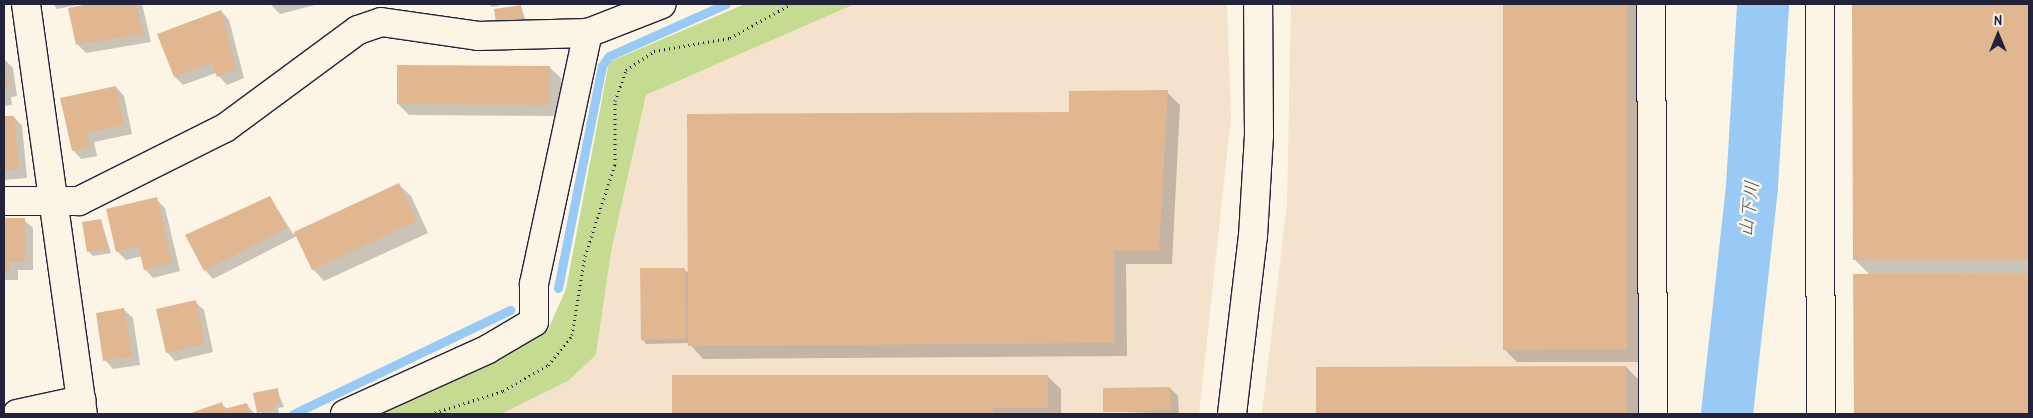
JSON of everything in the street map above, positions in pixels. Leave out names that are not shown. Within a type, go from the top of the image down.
[{"type":"street","points":[[17,414],[82,407],[26,4]]},
{"type":"street","points":[[4,201],[54,203],[78,201],[224,128],[365,27],[381,22],[478,36],[588,33],[619,12],[662,4]]},
{"type":"street","points":[[1232,414],[1253,236],[1259,136],[1258,4]]},
{"type":"street","points":[[1651,4],[1652,414]]},
{"type":"street","points":[[1820,4],[1821,414]]},
{"type":"street","points":[[345,414],[488,349],[534,322],[534,284],[588,33]]},
{"type":"path","points":[[430,414],[503,391],[548,365],[572,335],[585,256],[615,164],[615,102],[626,70],[654,51],[730,38],[791,4]]},
{"type":"shaded area","points":[[855,4],[1227,4],[1231,118],[1199,414],[501,414],[568,381],[596,355],[611,252],[646,95]]},
{"type":"shaded area","points":[[1291,4],[1638,4],[1640,414],[1262,414],[1287,203]]},
{"type":"green space","points":[[745,4],[855,4],[646,95],[611,252],[596,355],[568,381],[501,414],[379,414],[548,330],[566,289],[609,62]]},
{"type":"building","points":[[88,4],[136,4],[143,34],[76,45],[68,8]]},
{"type":"building","points":[[1503,4],[1627,4],[1627,349],[1503,350]]},
{"type":"building","points":[[1852,4],[2029,4],[2029,259],[1853,260]]},
{"type":"building","points":[[521,5],[523,19],[496,22],[494,9]]},
{"type":"building","points":[[221,10],[236,69],[217,77],[212,63],[174,77],[157,34]]},
{"type":"building","points":[[4,58],[9,88],[4,88]]},
{"type":"building","points":[[397,65],[550,66],[550,105],[397,104]]},
{"type":"building","points":[[116,86],[124,125],[86,133],[90,147],[72,151],[60,98]]},
{"type":"building","points":[[1168,90],[1159,251],[1114,251],[1114,343],[688,346],[687,114],[1069,112],[1069,91]]},
{"type":"building","points":[[4,116],[14,116],[19,169],[4,171]]},
{"type":"building","points":[[399,183],[417,221],[312,270],[294,232]]},
{"type":"building","points":[[270,196],[287,228],[204,271],[185,235]]},
{"type":"building","points":[[157,197],[172,263],[144,270],[138,246],[116,252],[106,209]]},
{"type":"building","points":[[4,218],[25,218],[25,262],[9,262],[9,272],[4,272]]},
{"type":"building","points":[[101,219],[107,249],[87,252],[82,222]]},
{"type":"building","points":[[640,268],[685,268],[686,339],[641,340]]},
{"type":"building","points":[[2029,273],[2029,414],[1854,414],[1853,274]]},
{"type":"building","points":[[196,300],[205,344],[166,353],[156,309]]},
{"type":"building","points":[[124,308],[132,356],[103,361],[96,313]]},
{"type":"building","points":[[1626,366],[1626,414],[1316,414],[1316,367]]},
{"type":"building","points":[[672,375],[1048,375],[1048,408],[993,408],[993,414],[672,414]]},
{"type":"building","points":[[1170,387],[1171,410],[1103,412],[1103,388]]},
{"type":"building","points":[[278,388],[280,403],[274,404],[275,410],[257,413],[253,393]]},
{"type":"building","points":[[222,402],[224,409],[247,403],[250,414],[188,414]]},
{"type":"waterway","points":[[558,288],[602,66],[609,56],[726,4]]},
{"type":"waterway","name":"山下川","points":[[1727,414],[1752,186],[1763,4]]},
{"type":"waterway","points":[[293,414],[510,310]]}]
